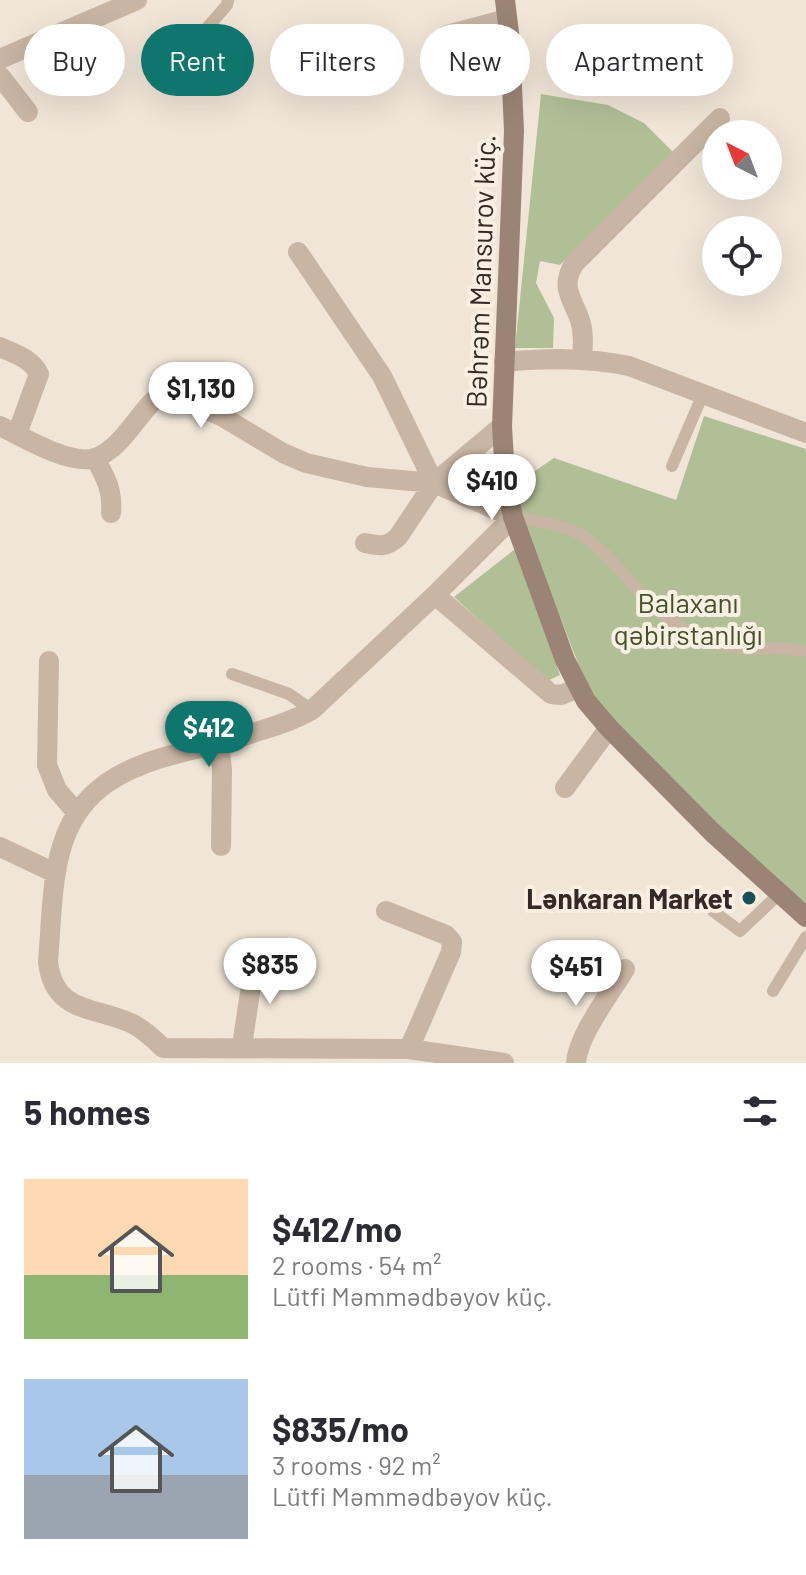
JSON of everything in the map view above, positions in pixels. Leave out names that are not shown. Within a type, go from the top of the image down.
[{"type":"street","points":[[0,59],[137,0]]},
{"type":"street","points":[[473,24],[506,10]]},
{"type":"street","name":"Bəhrəm Mansurov küç.","points":[[506,10],[514,131],[502,426],[505,477],[513,517],[578,688],[609,728],[713,833],[806,917]]},
{"type":"street","points":[[0,76],[28,112]]},
{"type":"street","points":[[582,359],[584,339],[567,290],[567,275],[574,264],[720,118]]},
{"type":"street","points":[[298,252],[382,376],[434,483]]},
{"type":"street","points":[[0,347],[25,358],[39,374],[8,430],[62,455],[81,460],[95,458],[126,434],[151,402],[170,394],[221,416],[306,463],[367,477],[434,483],[513,517],[312,710],[299,718],[126,771],[108,780],[76,812],[60,847],[55,873],[48,962],[54,987],[71,1003],[132,1024],[165,1055],[242,1046],[378,1055],[409,1049],[504,1063]]},
{"type":"street","points":[[504,362],[582,359],[629,366],[806,433]]},
{"type":"street","points":[[365,543],[382,547],[391,543],[434,483],[502,426]]},
{"type":"street","points":[[95,458],[109,482],[111,513]]},
{"type":"street","points":[[435,595],[551,694],[561,695],[578,688]]},
{"type":"street","points":[[49,661],[47,765],[57,790],[76,812]]},
{"type":"street","points":[[565,788],[609,728]]},
{"type":"street","points":[[219,744],[222,769],[221,846]]},
{"type":"street","points":[[0,847],[55,873]]},
{"type":"street","points":[[386,911],[446,935],[452,942],[451,952],[409,1049]]},
{"type":"street","points":[[242,1046],[255,959]]},
{"type":"street","points":[[576,1063],[586,1033],[625,969]]},
{"type":"lane","points":[[210,24],[228,0]]},
{"type":"lane","points":[[672,466],[703,394]]},
{"type":"lane","points":[[513,517],[553,524],[583,536],[605,553],[665,616],[683,628],[725,646],[806,651]]},
{"type":"lane","points":[[232,674],[289,694],[312,710]]},
{"type":"lane","points":[[713,911],[740,931],[779,894]]},
{"type":"lane","points":[[773,991],[806,937]]},
{"type":"green space","points":[[541,94],[608,105],[644,123],[673,152],[560,265],[540,261],[536,283],[554,318],[553,348],[515,348]]},
{"type":"green space","name":"Balaxanı qəbirstanlığı","points":[[704,416],[806,449],[806,904],[737,846],[600,706],[587,686],[524,525],[517,483],[554,458],[676,500]]},
{"type":"green space","points":[[515,549],[560,675],[547,681],[454,597]]},
{"type":"place","name":"Lənkaran Market","points":[[749,898]]}]
